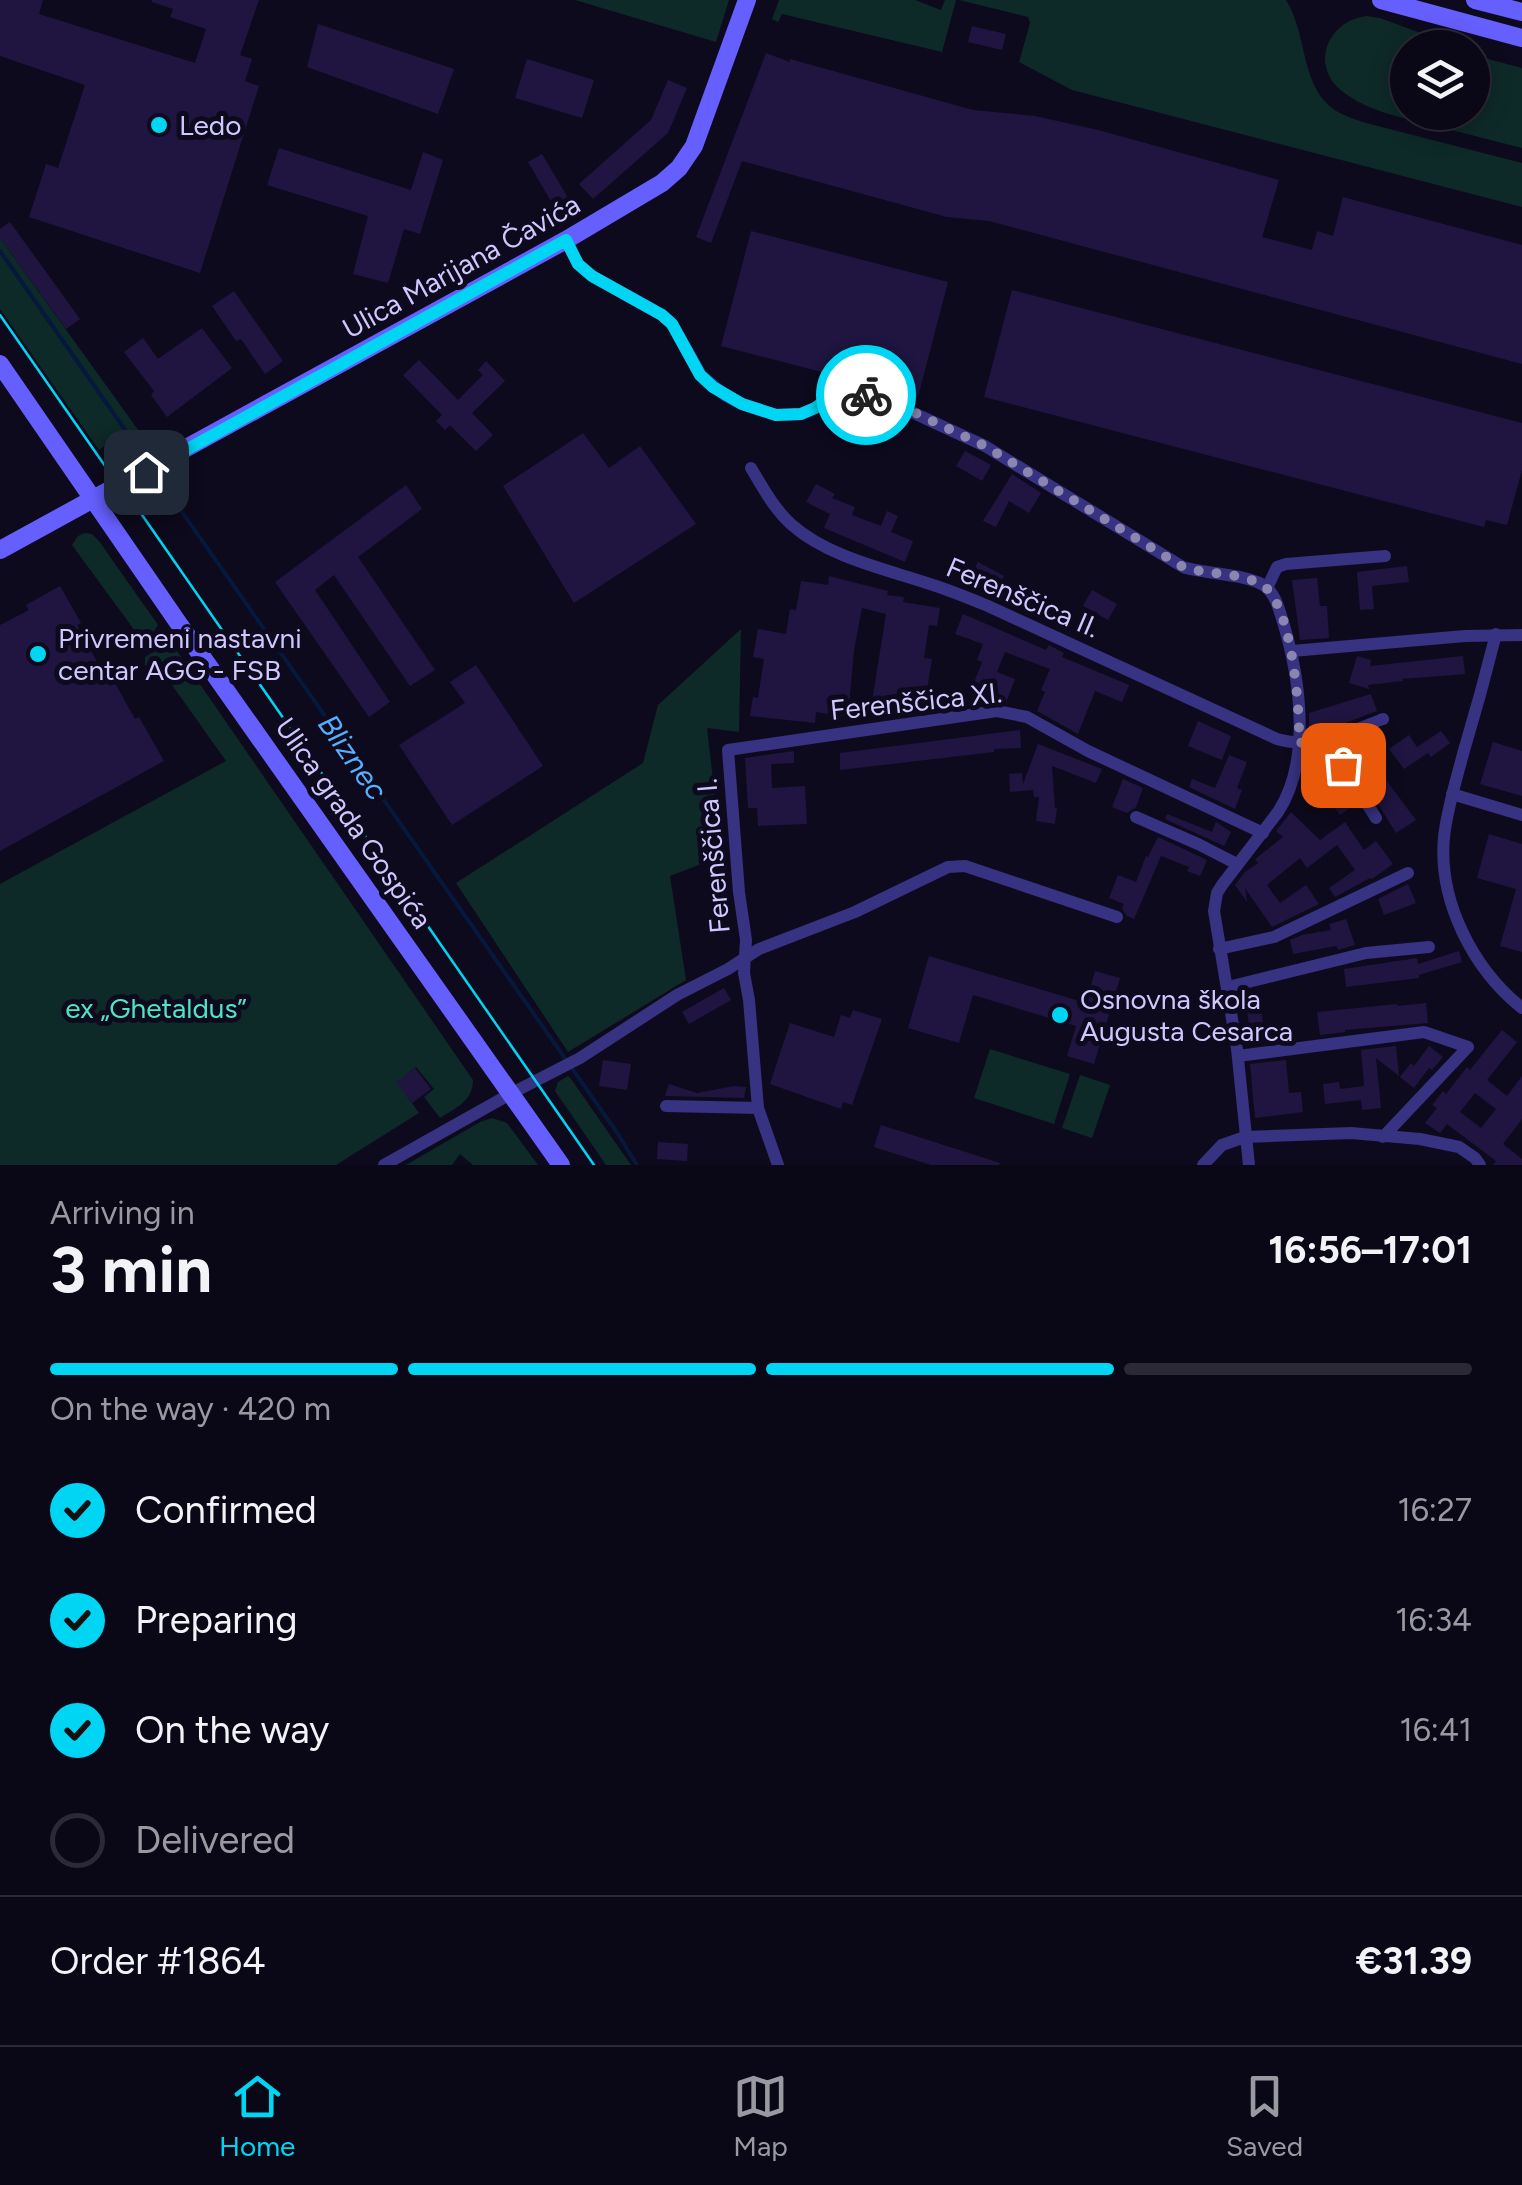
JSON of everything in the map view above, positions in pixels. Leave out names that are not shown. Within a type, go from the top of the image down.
[{"type":"street","name":"Ulica Marijana Čavića","points":[[0,550],[662,184],[694,146],[748,0]]},
{"type":"street","points":[[1381,0],[1522,38]]},
{"type":"street","points":[[1476,0],[1522,12]]},
{"type":"street","points":[[566,240],[578,264],[592,276],[672,324],[700,375],[742,404],[776,415],[801,414],[846,390],[892,402],[985,446],[1183,567],[1258,582],[1275,597],[1292,651],[1299,743],[1291,788],[1263,834],[1222,885],[1215,903],[1238,1056],[1249,1165]]},
{"type":"street","name":"Ulica grada Gospića","points":[[0,364],[561,1165]]},
{"type":"street","name":"Ferenščica II.","points":[[751,468],[776,509],[794,527],[822,545],[988,606],[1277,740],[1299,743]]},
{"type":"street","points":[[1266,588],[1277,567],[1286,564],[1386,556]]},
{"type":"street","points":[[1496,634],[1444,837],[1449,893],[1472,950],[1483,968],[1522,1008]]},
{"type":"street","points":[[1292,651],[1522,635]]},
{"type":"street","name":"Ferenščica XI.","points":[[728,750],[969,714],[1008,712],[1043,725],[1088,751],[1263,834]]},
{"type":"street","points":[[1299,743],[1342,736],[1383,718]]},
{"type":"street","points":[[1326,739],[1376,818]]},
{"type":"street","name":"Ferenščica I.","points":[[728,750],[758,1103],[778,1165]]},
{"type":"street","points":[[1452,794],[1522,815]]},
{"type":"street","points":[[1136,817],[1237,864]]},
{"type":"street","points":[[745,958],[758,949],[855,912],[940,869],[957,865],[1117,917]]},
{"type":"street","points":[[1219,949],[1274,937],[1408,873]]},
{"type":"street","points":[[1228,987],[1366,953],[1429,947]]},
{"type":"street","name":"Ferenščica I.","points":[[384,1165],[554,1073],[677,995],[745,958]]},
{"type":"street","points":[[1238,1056],[1424,1032],[1468,1047],[1383,1136]]},
{"type":"street","points":[[666,1106],[758,1103]]},
{"type":"street","points":[[1203,1165],[1222,1145],[1245,1137],[1351,1134],[1420,1139],[1459,1148],[1480,1165]]},
{"type":"green space","points":[[575,0],[729,0],[716,42]]},
{"type":"green space","points":[[779,0],[915,0],[941,10],[945,0],[956,0],[942,52],[782,14],[778,22],[772,19]]},
{"type":"green space","points":[[959,0],[1286,0],[1311,78],[1328,105],[1366,123],[1522,163],[1522,207],[1072,90],[1019,62],[1030,23],[1028,17]]},
{"type":"green space","points":[[1380,18],[1412,30],[1390,30],[1390,115],[1346,94],[1328,72],[1325,60],[1332,37],[1352,20]]},
{"type":"green space","points":[[1490,60],[1522,68],[1522,148],[1451,130],[1490,130]]},
{"type":"green space","points":[[0,238],[154,452],[122,468],[104,446],[99,450],[0,309]]},
{"type":"green space","points":[[85,533],[99,541],[158,625],[136,645],[127,642],[138,635],[72,545]]},
{"type":"green space","points":[[741,629],[739,732],[707,728],[722,856],[670,876],[686,980],[568,1052],[456,883],[643,763],[658,705]]},
{"type":"green space","name":"ex „Ghetaldus”","points":[[166,644],[173,645],[473,1080],[467,1099],[440,1118],[424,1097],[434,1089],[416,1067],[397,1082],[419,1113],[336,1165],[0,1165],[0,884],[226,761],[155,661],[145,666],[145,657]]},
{"type":"green space","points":[[990,1049],[1070,1074],[1054,1124],[974,1098]]},
{"type":"green space","points":[[1080,1075],[1110,1085],[1092,1138],[1062,1128]]},
{"type":"green space","points":[[568,1076],[631,1165],[606,1165],[555,1091],[558,1082]]},
{"type":"green space","points":[[492,1118],[507,1123],[538,1165],[473,1165],[460,1154],[452,1165],[406,1165],[480,1122]]},
{"type":"building","name":"Ledo","points":[[0,0],[43,0],[39,14],[195,63],[206,29],[170,17],[173,9],[152,0],[259,0],[240,55],[252,59],[245,81],[259,86],[200,273],[29,217],[46,164],[58,168],[85,85],[0,56]]},
{"type":"building","points":[[318,24],[454,69],[438,114],[307,67]]},
{"type":"building","points":[[972,26],[1006,34],[1002,50],[968,42]]},
{"type":"building","points":[[766,53],[973,110],[1035,116],[1098,130],[1279,180],[1262,237],[1312,250],[1317,231],[1333,236],[1343,197],[1522,245],[1522,364],[989,221],[947,217],[742,161],[711,243],[696,237]]},
{"type":"building","points":[[527,59],[594,80],[582,118],[515,98]]},
{"type":"building","points":[[668,80],[687,88],[668,133],[593,199],[579,184],[651,120]]},
{"type":"building","points":[[279,148],[411,190],[423,152],[443,160],[420,234],[404,229],[388,283],[353,274],[368,216],[267,185]]},
{"type":"building","points":[[542,154],[570,201],[556,210],[528,162]]},
{"type":"building","points":[[10,222],[80,319],[66,329],[0,238],[0,229]]},
{"type":"building","points":[[751,231],[948,282],[918,397],[721,346]]},
{"type":"building","points":[[1012,290],[1522,423],[1522,470],[1507,525],[1486,520],[1484,527],[984,397]]},
{"type":"building","points":[[234,291],[283,361],[265,374],[212,306]]},
{"type":"building","points":[[202,328],[232,368],[167,417],[151,395],[154,391],[124,352],[143,338],[158,359]]},
{"type":"building","points":[[419,360],[458,400],[483,375],[478,370],[486,361],[505,381],[472,413],[493,435],[476,451],[450,425],[445,430],[436,421],[442,415],[403,375]]},
{"type":"building","points":[[583,433],[609,468],[640,446],[696,524],[574,603],[503,486]]},
{"type":"building","points":[[965,451],[991,465],[982,481],[956,466]]},
{"type":"building","points":[[1012,474],[1041,493],[1029,513],[1009,501],[996,527],[983,521]]},
{"type":"building","points":[[816,484],[835,494],[832,498],[855,507],[852,515],[881,526],[887,511],[898,516],[891,532],[913,541],[905,562],[824,528],[830,514],[806,502]]},
{"type":"building","points":[[406,485],[422,509],[358,557],[435,670],[410,686],[334,575],[315,590],[390,702],[369,717],[275,582]]},
{"type":"building","points":[[978,562],[1004,576],[992,597],[967,583]]},
{"type":"building","points":[[1407,566],[1409,582],[1372,586],[1374,609],[1360,610],[1357,572]]},
{"type":"building","points":[[829,576],[888,591],[887,595],[904,597],[903,602],[940,608],[937,626],[929,625],[924,658],[932,659],[925,702],[917,701],[916,706],[887,701],[885,716],[870,714],[886,614],[862,608],[848,717],[816,712],[815,723],[750,716],[753,697],[758,698],[764,659],[753,657],[758,629],[786,634],[790,609],[796,610],[801,581],[828,585]]},
{"type":"building","points":[[1317,578],[1320,606],[1327,606],[1329,638],[1300,640],[1292,580]]},
{"type":"building","points":[[60,586],[110,686],[115,683],[164,761],[0,851],[0,625],[29,610],[26,605]]},
{"type":"building","points":[[1092,590],[1117,604],[1108,620],[1083,606]]},
{"type":"building","points":[[963,614],[1046,650],[1049,645],[1064,653],[1062,657],[1129,685],[1122,702],[1095,691],[1078,734],[1037,711],[1050,669],[1005,652],[997,672],[1015,679],[1006,703],[972,688],[982,662],[977,660],[983,644],[955,634]]},
{"type":"building","points":[[1357,656],[1371,660],[1370,666],[1463,656],[1465,674],[1402,679],[1368,685],[1369,689],[1349,683]]},
{"type":"building","points":[[476,665],[543,766],[452,825],[399,745],[465,703],[450,682]]},
{"type":"building","points":[[1371,694],[1377,711],[1309,732],[1309,713]]},
{"type":"building","points":[[1198,721],[1231,736],[1222,760],[1188,746]]},
{"type":"building","points":[[1020,730],[1021,748],[840,770],[840,753]]},
{"type":"building","points":[[1441,731],[1450,743],[1404,769],[1389,749],[1409,735],[1417,747]]},
{"type":"building","points":[[1493,742],[1522,751],[1522,796],[1480,784]]},
{"type":"building","points":[[1038,744],[1102,769],[1096,783],[1052,766],[1055,824],[1036,821],[1039,797],[1034,797],[1033,790],[1010,792],[1009,774],[1022,773],[1023,784]]},
{"type":"building","points":[[1359,744],[1416,820],[1396,833],[1346,752]]},
{"type":"building","points":[[794,751],[794,763],[771,764],[772,788],[805,786],[807,824],[758,826],[757,808],[748,808],[745,758]]},
{"type":"building","points":[[1229,755],[1247,762],[1237,788],[1242,790],[1235,809],[1189,787],[1192,779],[1215,788]]},
{"type":"building","points":[[1326,758],[1356,804],[1340,815],[1308,771]]},
{"type":"building","points":[[1123,779],[1143,788],[1136,807],[1127,813],[1112,807]]},
{"type":"building","points":[[1291,812],[1320,840],[1345,822],[1364,850],[1376,841],[1393,864],[1335,897],[1329,888],[1355,870],[1337,845],[1307,868],[1300,858],[1267,885],[1280,903],[1306,885],[1319,904],[1272,927],[1245,888],[1247,902],[1235,885],[1258,863],[1255,859],[1283,837],[1276,831]]},
{"type":"building","points":[[1167,814],[1212,832],[1216,822],[1231,832],[1224,846],[1165,819]]},
{"type":"building","points":[[1489,834],[1522,844],[1522,952],[1500,946],[1516,889],[1477,878]]},
{"type":"building","points":[[1158,837],[1207,860],[1200,876],[1161,856],[1134,919],[1122,909],[1124,904],[1109,898],[1118,875],[1136,882]]},
{"type":"building","points":[[1408,884],[1416,903],[1384,915],[1378,899]]},
{"type":"building","points":[[1346,919],[1355,945],[1293,954],[1290,940],[1331,930],[1329,924]]},
{"type":"building","points":[[1459,951],[1462,962],[1419,978],[1346,987],[1344,969],[1417,958],[1418,964]]},
{"type":"building","points":[[929,956],[1086,1003],[1095,971],[1120,978],[1094,1064],[1067,1056],[1076,1026],[973,995],[959,1043],[908,1028]]},
{"type":"building","points":[[724,988],[731,1000],[689,1024],[682,1012]]},
{"type":"building","points":[[1258,990],[1266,1042],[1251,1044],[1242,994]]},
{"type":"building","points":[[1426,1003],[1428,1023],[1320,1035],[1317,1012]]},
{"type":"building","points":[[853,1010],[882,1019],[852,1105],[843,1102],[841,1109],[770,1084],[790,1023],[834,1037],[841,1015],[850,1018]]},
{"type":"building","points":[[1502,1030],[1517,1042],[1487,1080],[1507,1096],[1522,1076],[1522,1119],[1503,1144],[1522,1159],[1522,1165],[1493,1165],[1496,1161],[1447,1124],[1440,1133],[1425,1123],[1437,1108],[1432,1105],[1443,1091],[1446,1094],[1467,1067],[1470,1070]],"holes":[[[1475,1093],[1496,1109],[1481,1128],[1460,1112]]]},
{"type":"building","points":[[1396,1046],[1399,1076],[1376,1058],[1381,1108],[1362,1110],[1361,1100],[1325,1104],[1323,1084],[1339,1082],[1340,1089],[1364,1086],[1361,1050]]},
{"type":"building","points":[[1429,1046],[1443,1057],[1414,1088],[1400,1077]]},
{"type":"building","points":[[603,1060],[631,1064],[627,1090],[599,1086]]},
{"type":"building","points":[[1286,1060],[1289,1093],[1301,1092],[1303,1112],[1255,1118],[1250,1064]]},
{"type":"building","points":[[415,1068],[431,1089],[412,1103],[396,1082]]},
{"type":"building","points":[[669,1084],[697,1093],[746,1087],[744,1098],[665,1096]]},
{"type":"building","points":[[881,1125],[1000,1163],[931,1165],[874,1147]]},
{"type":"building","points":[[658,1142],[688,1144],[687,1161],[657,1159]]},
{"type":"waterway","name":"Bliznec","points":[[0,251],[149,464]]},
{"type":"waterway","name":"Bliznec","points":[[154,472],[637,1165]]},
{"type":"tram line","points":[[0,315],[594,1165]]},
{"type":"way so far","points":[[866,395],[892,402],[985,446],[1183,567],[1231,575],[1266,588],[1275,597],[1292,651],[1299,743],[1326,739],[1343,765]]},
{"type":"place","name":"Ledo","points":[[159,125]]},
{"type":"place","name":"Privremeni nastavni centar AGG - FSB","points":[[38,654]]},
{"type":"place","name":"Osnovna škola Augusta Cesarca","points":[[1060,1015]]},
{"type":"route","points":[[146,472],[566,240],[578,264],[592,276],[672,324],[700,375],[726,396],[776,415],[801,414],[846,390],[866,395]]}]
